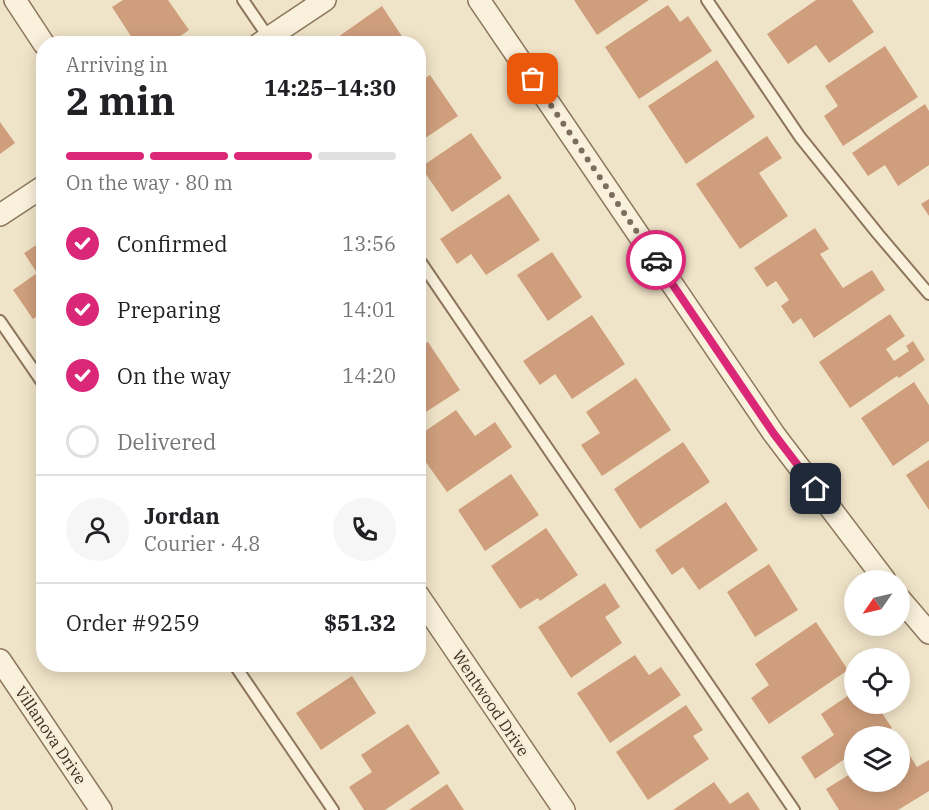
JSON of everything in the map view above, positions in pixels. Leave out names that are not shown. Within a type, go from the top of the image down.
[{"type":"street","points":[[15,0],[39,36]]},
{"type":"street","points":[[275,36],[325,0]]},
{"type":"street","points":[[479,0],[774,434],[877,570]]},
{"type":"street","points":[[0,215],[36,191]]},
{"type":"street","name":"Wentwood Drive","points":[[426,607],[564,810]]},
{"type":"street","points":[[910,611],[929,633]]},
{"type":"street","name":"Villanova Drive","points":[[0,660],[101,810]]},
{"type":"lane","points":[[243,0],[264,36]]},
{"type":"lane","points":[[707,0],[800,136],[929,294]]},
{"type":"lane","points":[[426,270],[794,810]]},
{"type":"lane","points":[[0,321],[36,373]]},
{"type":"lane","points":[[239,672],[333,810]]},
{"type":"building","points":[[123,0],[168,0],[189,30],[180,36],[131,36],[112,7]]},
{"type":"building","points":[[574,0],[649,0],[597,35]]},
{"type":"building","points":[[816,0],[852,0],[874,32],[829,63],[816,45],[788,64],[767,34]]},
{"type":"building","points":[[668,5],[680,22],[688,16],[712,51],[639,99],[605,47]]},
{"type":"building","points":[[382,6],[402,36],[339,36]]},
{"type":"building","points":[[885,46],[918,97],[843,146],[824,116],[838,106],[825,86]]},
{"type":"building","points":[[717,60],[755,117],[686,164],[648,106]]},
{"type":"building","points":[[430,75],[458,116],[426,138],[426,78]]},
{"type":"building","points":[[925,104],[929,111],[929,165],[898,186],[885,165],[868,176],[852,153]]},
{"type":"building","points":[[0,122],[15,143],[0,154]]},
{"type":"building","points":[[471,133],[502,178],[452,212],[426,174],[426,164]]},
{"type":"building","points":[[767,136],[782,158],[759,173],[788,216],[740,249],[696,184]]},
{"type":"building","points":[[509,194],[540,240],[486,275],[471,254],[457,264],[440,239]]},
{"type":"building","points":[[929,199],[929,216],[921,204]]},
{"type":"building","points":[[815,228],[829,249],[820,254],[843,288],[872,270],[885,290],[814,338],[801,318],[793,324],[781,306],[789,300],[776,281],[767,287],[754,268]]},
{"type":"building","points":[[36,245],[36,271],[24,253]]},
{"type":"building","points":[[552,252],[582,297],[548,321],[517,275]]},
{"type":"building","points":[[36,274],[36,317],[33,319],[13,290]]},
{"type":"building","points":[[890,314],[905,336],[886,349],[894,361],[909,351],[906,346],[913,341],[925,360],[850,408],[819,362]]},
{"type":"building","points":[[592,315],[625,364],[572,399],[555,374],[540,385],[523,361]]},
{"type":"building","points":[[428,342],[460,390],[426,412],[426,343]]},
{"type":"building","points":[[636,378],[671,430],[602,476],[581,445],[600,433],[586,412]]},
{"type":"building","points":[[914,382],[929,405],[929,441],[893,466],[861,418]]},
{"type":"building","points":[[456,410],[475,436],[495,422],[512,447],[447,492],[426,462],[426,431]]},
{"type":"building","points":[[683,442],[710,482],[640,529],[614,489]]},
{"type":"building","points":[[929,460],[929,510],[906,475]]},
{"type":"building","points":[[511,474],[539,515],[485,551],[458,510]]},
{"type":"building","points":[[726,502],[758,550],[699,590],[683,567],[672,575],[655,550]]},
{"type":"building","points":[[546,528],[578,575],[540,601],[538,598],[520,609],[491,566]]},
{"type":"building","points":[[769,564],[798,610],[755,637],[727,592]]},
{"type":"building","points":[[605,583],[620,607],[605,617],[622,643],[571,678],[538,627]]},
{"type":"building","points":[[816,622],[844,664],[844,673],[769,724],[751,698],[769,685],[755,664]]},
{"type":"building","points":[[635,655],[649,675],[661,667],[681,695],[610,743],[577,693]]},
{"type":"building","points":[[352,676],[376,713],[321,750],[296,713]]},
{"type":"building","points":[[844,698],[844,714],[883,714],[891,726],[844,726],[844,759],[815,779],[801,757],[834,735],[821,714]]},
{"type":"building","points":[[686,705],[703,730],[693,736],[709,759],[648,800],[616,752]]},
{"type":"building","points":[[408,724],[440,773],[385,810],[364,810],[349,787],[372,772],[361,755]]},
{"type":"building","points":[[910,756],[917,767],[929,760],[929,791],[898,810],[839,810],[826,789],[844,778],[844,792],[910,792]]},
{"type":"building","points":[[714,782],[730,804],[748,792],[760,810],[673,810]]},
{"type":"building","points":[[447,784],[464,810],[409,810]]},
{"type":"way so far","points":[[533,79],[656,260]]},
{"type":"route","points":[[656,260],[774,434],[816,489]]}]
